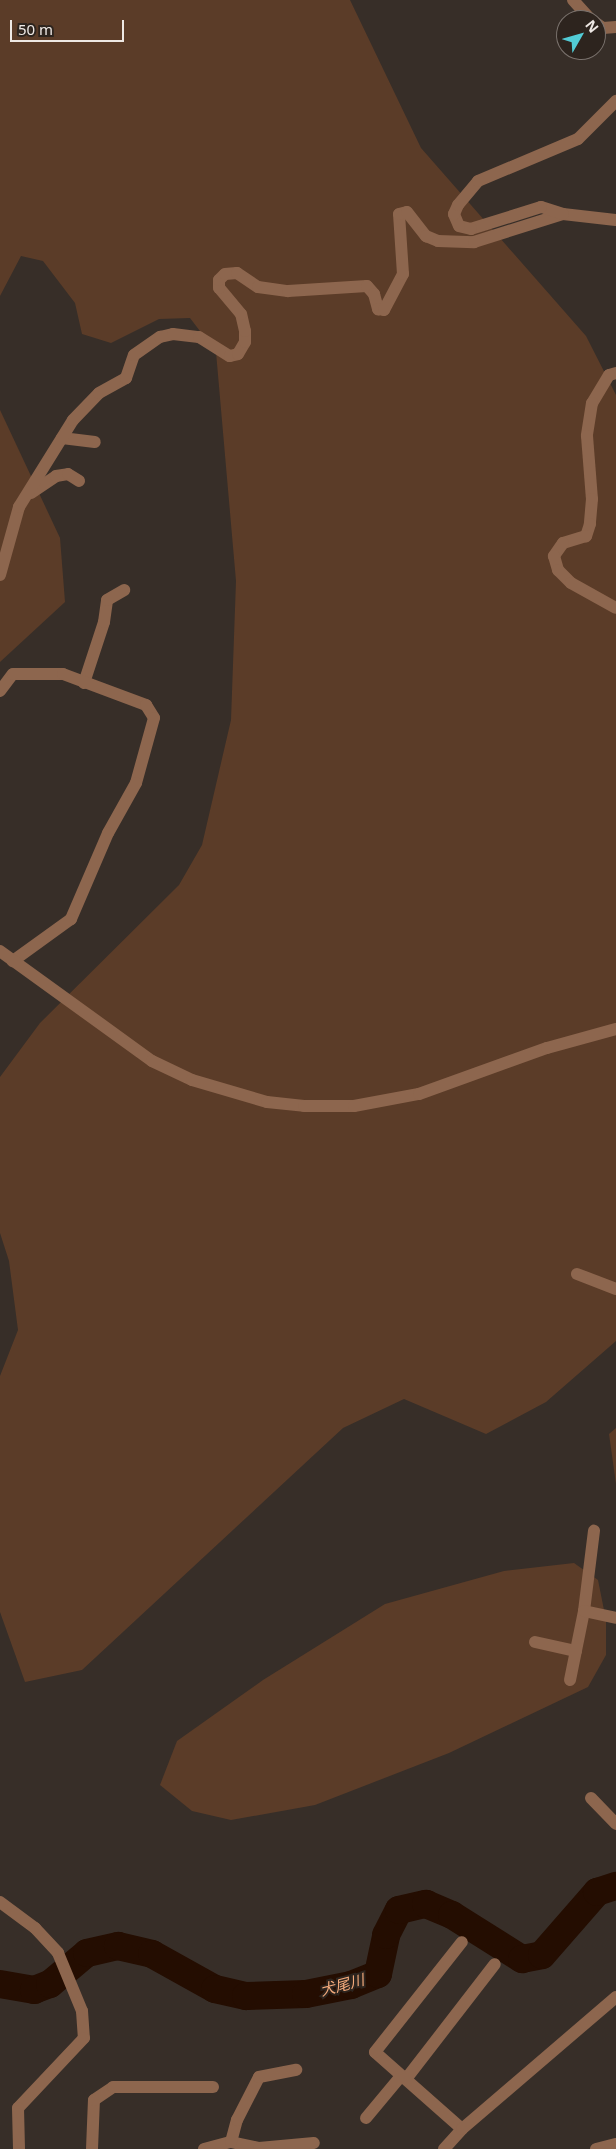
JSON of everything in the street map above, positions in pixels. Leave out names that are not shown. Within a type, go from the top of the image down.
[{"type":"street","points":[[573,0],[582,10]]},
{"type":"street","points":[[616,101],[578,139],[478,181],[454,214],[459,226],[471,229],[541,207],[563,214],[616,220]]},
{"type":"street","points":[[0,575],[20,507],[26,496],[74,420],[99,393],[126,378],[134,355],[160,337],[173,334],[199,338],[230,356],[238,354],[245,342],[245,331],[240,314],[219,288],[219,280],[225,274],[237,273],[258,287],[288,291],[367,286],[374,294],[378,309],[384,310],[403,274],[399,214],[408,212],[426,236],[438,241],[474,242],[563,214]]},
{"type":"street","points":[[616,373],[609,375],[592,403],[587,436],[592,499],[590,524],[586,536],[563,543],[554,556],[558,570],[571,583],[616,608]]},
{"type":"street","points":[[62,438],[95,442]]},
{"type":"street","points":[[26,496],[56,476],[68,474],[79,481]]},
{"type":"street","points":[[84,682],[104,622],[107,600],[124,590]]},
{"type":"street","points":[[0,691],[13,674],[63,674],[146,705],[154,718],[136,783],[108,833],[71,919],[13,961]]},
{"type":"street","points":[[0,952],[152,1061],[192,1080],[267,1102],[304,1106],[354,1106],[419,1094],[547,1048],[616,1029]]},
{"type":"street","points":[[577,1274],[616,1289]]},
{"type":"street","points":[[570,1680],[584,1611],[594,1531]]},
{"type":"street","points":[[584,1611],[616,1618]]},
{"type":"street","points":[[535,1642],[576,1651]]},
{"type":"street","points":[[591,1798],[616,1824]]},
{"type":"street","points":[[0,1902],[35,1928],[58,1953],[76,1991],[82,2011],[84,2038],[18,2108],[19,2149]]},
{"type":"street","points":[[462,1942],[375,2052],[462,2129]]},
{"type":"street","points":[[366,2118],[403,2078],[496,1964]]},
{"type":"street","points":[[444,2149],[462,2129],[616,1997]]},
{"type":"street","points":[[231,2142],[237,2120],[259,2077],[296,2070]]},
{"type":"street","points":[[92,2149],[94,2100],[113,2086],[213,2087]]},
{"type":"street","points":[[204,2149],[231,2142],[259,2148],[314,2143]]},
{"type":"street","points":[[596,2149],[616,2144]]},
{"type":"shaded area","points":[[0,0],[350,0],[421,148],[586,336],[616,395],[616,1341],[546,1402],[486,1434],[404,1399],[343,1428],[82,1670],[25,1682],[0,1612],[0,1376],[18,1330],[9,1261],[0,1233],[0,1077],[40,1023],[179,885],[202,845],[231,720],[236,581],[216,352],[190,318],[159,319],[111,343],[82,334],[75,303],[43,261],[21,256],[0,296]]},
{"type":"shaded area","points":[[0,410],[60,538],[65,602],[0,662]]},
{"type":"shaded area","points":[[616,1428],[616,1484],[609,1434]]},
{"type":"shaded area","points":[[574,1563],[598,1580],[606,1620],[606,1655],[588,1687],[449,1753],[315,1805],[231,1820],[192,1811],[160,1785],[177,1741],[263,1680],[385,1604],[504,1571]]},
{"type":"waterway","name":"犬尾川","points":[[0,1984],[34,1990],[50,1984],[87,1953],[118,1946],[152,1954],[215,1989],[246,1996],[306,1994],[351,1985],[378,1974],[386,1935],[399,1910],[426,1904],[452,1915],[522,1959],[542,1955],[597,1892],[616,1886]]}]
